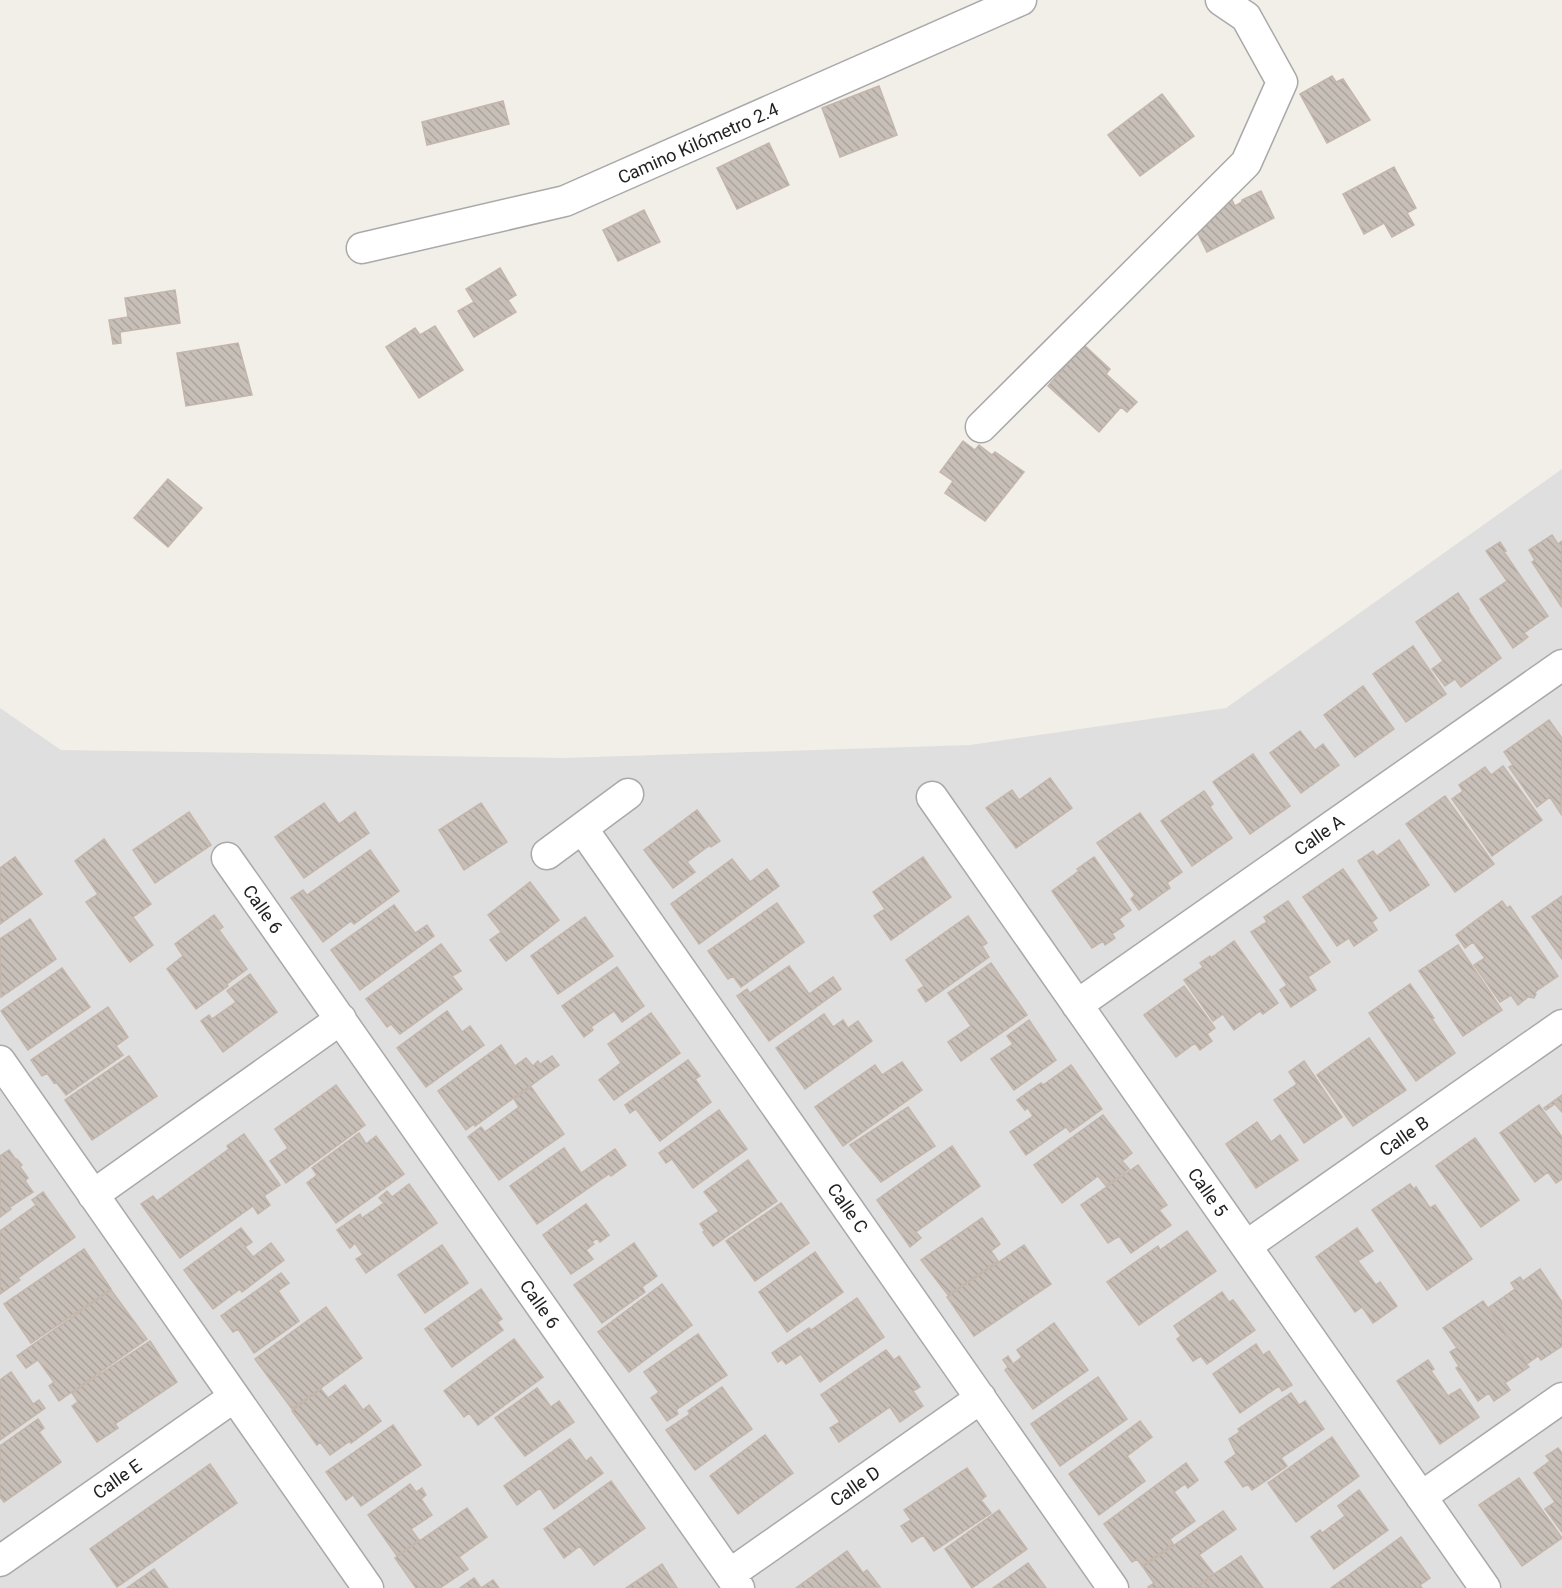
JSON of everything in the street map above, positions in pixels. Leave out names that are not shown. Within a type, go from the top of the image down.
[{"type":"street","name":"Camino Kilómetro 2.4","points":[[362,248],[566,201],[1021,0]]},
{"type":"street","points":[[981,427],[1246,163],[1282,82],[1246,17],[1221,0]]},
{"type":"street","name":"Calle A","points":[[1077,1005],[1562,665]]},
{"type":"street","points":[[547,854],[628,794]]},
{"type":"street","name":"Calle 5","points":[[932,796],[1485,1588]]},
{"type":"street","name":"Calle C","points":[[582,828],[1113,1588]]},
{"type":"street","name":"Calle 6","points":[[227,858],[735,1581]]},
{"type":"street","points":[[93,1195],[341,1018]]},
{"type":"street","name":"Calle B","points":[[1246,1246],[1562,1025]]},
{"type":"street","points":[[0,1061],[368,1588]]},
{"type":"street","name":"Calle E","points":[[0,1561],[234,1396]]},
{"type":"street","name":"Calle D","points":[[735,1581],[981,1398]]},
{"type":"street","points":[[1421,1497],[1562,1398]]},
{"type":"shaded area","points":[[1562,469],[1562,1588],[0,1588],[0,708],[61,750],[563,758],[970,745],[1226,708]]},
{"type":"building","points":[[1332,76],[1336,82],[1343,79],[1370,120],[1327,143],[1300,94]]},
{"type":"building","points":[[879,86],[897,135],[840,157],[822,108]]},
{"type":"building","points":[[1162,94],[1194,136],[1140,176],[1108,135]]},
{"type":"building","points":[[503,101],[509,124],[427,145],[422,122]]},
{"type":"building","points":[[769,143],[789,185],[737,209],[717,168]]},
{"type":"building","points":[[1394,167],[1416,208],[1407,213],[1414,225],[1392,237],[1384,223],[1364,234],[1343,194]]},
{"type":"building","points":[[1261,191],[1274,218],[1207,252],[1194,226],[1215,215],[1212,208],[1231,198],[1235,206]]},
{"type":"building","points":[[644,210],[660,242],[618,261],[603,230]]},
{"type":"building","points":[[500,268],[516,295],[508,300],[516,312],[474,337],[458,311],[474,302],[466,289]]},
{"type":"building","points":[[175,290],[180,323],[120,332],[121,343],[113,344],[109,320],[128,317],[125,298]]},
{"type":"building","points":[[435,326],[463,370],[419,398],[386,347],[415,328],[420,335]]},
{"type":"building","points":[[238,343],[252,395],[186,406],[177,353]]},
{"type":"building","points":[[1084,345],[1110,369],[1106,374],[1137,402],[1127,412],[1121,407],[1099,432],[1048,386]]},
{"type":"building","points":[[963,441],[975,450],[979,445],[992,455],[995,452],[1024,472],[985,521],[945,493],[953,481],[940,472]]},
{"type":"building","points":[[168,479],[202,508],[168,547],[134,518]]},
{"type":"building","points":[[1552,535],[1558,544],[1562,541],[1561,606],[1532,562],[1535,560],[1529,550]]},
{"type":"building","points":[[1500,542],[1506,551],[1504,552],[1548,616],[1524,633],[1528,637],[1513,648],[1480,599],[1507,581],[1486,551]]},
{"type":"building","points":[[1458,593],[1501,658],[1461,687],[1455,679],[1445,686],[1432,669],[1443,661],[1416,622]]},
{"type":"building","points":[[1413,646],[1446,694],[1406,722],[1373,674]]},
{"type":"building","points":[[1363,686],[1394,729],[1355,757],[1324,715]]},
{"type":"building","points":[[1549,720],[1562,738],[1561,814],[1550,797],[1537,807],[1509,767],[1513,765],[1504,752]]},
{"type":"building","points":[[1300,731],[1315,750],[1323,744],[1339,765],[1301,793],[1270,753]]},
{"type":"building","points":[[1253,754],[1290,806],[1250,834],[1213,782]]},
{"type":"building","points":[[1503,766],[1542,820],[1492,856],[1452,799],[1463,791],[1459,785],[1485,767],[1491,775]]},
{"type":"building","points":[[1050,778],[1072,808],[1016,848],[986,808],[1012,790],[1019,800]]},
{"type":"building","points":[[1204,791],[1213,804],[1210,807],[1232,838],[1192,866],[1161,821]]},
{"type":"building","points":[[1445,796],[1494,864],[1455,892],[1406,824]]},
{"type":"building","points":[[324,803],[339,824],[355,812],[369,833],[304,878],[275,837]]},
{"type":"building","points":[[481,803],[507,842],[464,870],[439,830]]},
{"type":"building","points":[[697,810],[720,841],[711,847],[710,845],[687,862],[695,872],[673,888],[644,850]]},
{"type":"building","points":[[189,812],[211,845],[155,883],[133,850]]},
{"type":"building","points":[[1140,813],[1182,872],[1167,883],[1170,888],[1139,910],[1131,899],[1135,895],[1097,843]]},
{"type":"building","points":[[104,839],[151,904],[133,917],[153,945],[130,962],[86,902],[98,894],[75,861]]},
{"type":"building","points":[[1399,840],[1429,885],[1390,911],[1358,861],[1373,851],[1377,856]]},
{"type":"building","points":[[370,850],[399,891],[354,924],[351,921],[323,942],[291,898],[303,890],[307,895]]},
{"type":"building","points":[[15,857],[42,894],[0,924],[0,868]]},
{"type":"building","points":[[923,857],[951,897],[891,940],[874,916],[885,909],[873,892]]},
{"type":"building","points":[[1094,857],[1131,910],[1119,919],[1124,926],[1112,934],[1115,938],[1105,945],[1103,941],[1092,948],[1052,891]]},
{"type":"building","points":[[732,859],[750,882],[767,869],[779,886],[699,944],[671,904]]},
{"type":"building","points":[[1343,869],[1377,918],[1372,922],[1377,930],[1354,946],[1349,938],[1337,946],[1303,897]]},
{"type":"building","points":[[530,882],[559,920],[506,961],[490,940],[501,932],[488,915]]},
{"type":"building","points":[[1562,896],[1562,959],[1532,917]]},
{"type":"building","points":[[1288,901],[1330,962],[1308,977],[1316,990],[1291,1007],[1280,990],[1287,985],[1251,932],[1267,922],[1264,917]]},
{"type":"building","points":[[1502,901],[1507,908],[1510,906],[1558,976],[1535,992],[1534,998],[1528,997],[1518,1005],[1511,995],[1500,1002],[1474,965],[1485,958],[1473,942],[1465,948],[1456,935]]},
{"type":"building","points":[[777,903],[804,942],[741,987],[733,976],[728,979],[708,951]]},
{"type":"building","points":[[394,905],[415,933],[427,925],[434,936],[360,990],[331,950]]},
{"type":"building","points":[[214,915],[223,927],[219,930],[247,969],[196,1009],[167,969],[183,956],[175,944]]},
{"type":"building","points":[[968,916],[987,943],[982,946],[989,957],[926,1002],[918,990],[924,986],[906,960]]},
{"type":"building","points":[[585,917],[613,956],[558,994],[531,956]]},
{"type":"building","points":[[30,919],[56,959],[1,997],[0,939]]},
{"type":"building","points":[[1234,941],[1278,1003],[1263,1014],[1260,1011],[1234,1030],[1223,1014],[1213,1021],[1184,980],[1203,967],[1200,963]]},
{"type":"building","points":[[441,944],[461,971],[452,976],[462,989],[400,1034],[391,1024],[387,1027],[366,999]]},
{"type":"building","points":[[1458,945],[1502,1010],[1463,1036],[1419,971]]},
{"type":"building","points":[[991,963],[1027,1015],[961,1061],[948,1042],[971,1026],[948,993]]},
{"type":"building","points":[[789,966],[809,994],[833,977],[841,989],[769,1041],[737,996],[747,989],[750,993]]},
{"type":"building","points":[[617,967],[644,1006],[622,1022],[614,1011],[591,1027],[593,1030],[584,1037],[562,1006]]},
{"type":"building","points":[[62,968],[90,1007],[28,1050],[1,1011]]},
{"type":"building","points":[[250,974],[277,1012],[223,1052],[201,1021],[209,1015],[212,1019],[236,1002],[227,991]]},
{"type":"building","points":[[1410,984],[1455,1053],[1416,1081],[1369,1013]]},
{"type":"building","points":[[1184,986],[1215,1028],[1207,1034],[1212,1041],[1200,1050],[1195,1043],[1176,1057],[1144,1015]]},
{"type":"building","points":[[108,1007],[128,1037],[116,1046],[123,1055],[66,1095],[47,1073],[42,1076],[31,1060]]},
{"type":"building","points":[[447,1011],[462,1032],[470,1026],[484,1045],[426,1087],[397,1048]]},
{"type":"building","points":[[651,1013],[680,1053],[614,1100],[599,1080],[621,1063],[608,1044]]},
{"type":"building","points":[[824,1014],[833,1027],[843,1020],[848,1028],[858,1021],[872,1041],[805,1089],[776,1048]]},
{"type":"building","points":[[1029,1020],[1056,1060],[1014,1090],[991,1059],[1013,1044],[1007,1036]]},
{"type":"building","points":[[1369,1038],[1406,1090],[1353,1126],[1317,1075]]},
{"type":"building","points":[[501,1045],[515,1066],[526,1058],[533,1066],[538,1061],[540,1064],[552,1056],[559,1065],[475,1126],[474,1124],[466,1130],[438,1091]]},
{"type":"building","points":[[129,1056],[157,1096],[92,1140],[65,1100]]},
{"type":"building","points":[[688,1060],[700,1076],[695,1079],[711,1102],[660,1141],[636,1109],[630,1113],[625,1105]]},
{"type":"building","points":[[1304,1061],[1342,1117],[1304,1143],[1274,1100],[1297,1084],[1289,1072]]},
{"type":"building","points":[[902,1062],[922,1090],[843,1146],[815,1107],[875,1065],[882,1075]]},
{"type":"building","points":[[1071,1065],[1102,1109],[1070,1132],[1066,1127],[1026,1155],[1010,1132],[1033,1116],[1028,1108],[1025,1110],[1017,1100]]},
{"type":"building","points":[[336,1085],[365,1125],[286,1183],[270,1161],[288,1148],[275,1129]]},
{"type":"building","points":[[531,1087],[564,1134],[499,1180],[468,1137],[481,1127],[485,1132],[519,1107],[514,1099]]},
{"type":"building","points":[[1562,1095],[1562,1112],[1555,1104],[1546,1110],[1544,1108]]},
{"type":"building","points":[[1539,1105],[1562,1137],[1562,1179],[1556,1183],[1548,1172],[1535,1182],[1500,1133]]},
{"type":"building","points":[[908,1107],[935,1146],[881,1182],[850,1145]]},
{"type":"building","points":[[719,1110],[747,1149],[693,1188],[672,1159],[666,1163],[659,1153]]},
{"type":"building","points":[[1103,1115],[1132,1153],[1122,1161],[1129,1169],[1106,1186],[1098,1176],[1062,1203],[1034,1165]]},
{"type":"building","points":[[1257,1122],[1271,1142],[1280,1135],[1298,1160],[1256,1188],[1226,1144]]},
{"type":"building","points":[[359,1133],[366,1144],[376,1136],[404,1174],[336,1223],[307,1183],[317,1175],[312,1168]]},
{"type":"building","points":[[244,1134],[280,1185],[264,1196],[270,1205],[258,1214],[253,1206],[180,1258],[141,1204],[153,1196],[157,1201],[229,1149],[227,1146]]},
{"type":"building","points":[[1475,1138],[1519,1200],[1481,1227],[1436,1166]]},
{"type":"building","points":[[952,1146],[980,1186],[916,1232],[921,1238],[910,1247],[877,1200]]},
{"type":"building","points":[[564,1148],[581,1173],[615,1149],[626,1165],[611,1176],[609,1174],[537,1224],[510,1186]]},
{"type":"building","points":[[9,1150],[22,1165],[20,1167],[28,1178],[25,1181],[33,1192],[10,1207],[11,1209],[0,1217],[0,1156]]},
{"type":"building","points":[[748,1160],[777,1201],[713,1246],[700,1224],[719,1211],[704,1192]]},
{"type":"building","points":[[1138,1165],[1167,1205],[1159,1210],[1171,1225],[1131,1253],[1119,1236],[1108,1243],[1081,1205]]},
{"type":"building","points":[[409,1184],[437,1223],[366,1273],[356,1259],[363,1255],[355,1243],[350,1248],[337,1230],[360,1214],[362,1218],[384,1203],[379,1198],[387,1191],[392,1197]]},
{"type":"building","points":[[1410,1184],[1414,1189],[1416,1187],[1430,1208],[1435,1205],[1472,1259],[1427,1290],[1372,1210]]},
{"type":"building","points":[[43,1192],[75,1237],[18,1278],[20,1280],[0,1294],[0,1231],[36,1205],[32,1200]]},
{"type":"building","points":[[781,1203],[809,1243],[755,1281],[726,1241]]},
{"type":"building","points":[[586,1204],[609,1235],[600,1242],[597,1238],[592,1242],[594,1244],[586,1250],[593,1259],[571,1274],[543,1235]]},
{"type":"building","points":[[982,1218],[1000,1244],[991,1251],[998,1261],[948,1295],[921,1260]]},
{"type":"building","points":[[241,1228],[252,1242],[245,1247],[253,1257],[271,1243],[284,1260],[242,1292],[240,1289],[213,1309],[184,1270]]},
{"type":"building","points":[[1357,1228],[1373,1251],[1358,1261],[1376,1285],[1380,1282],[1397,1306],[1373,1323],[1362,1307],[1355,1312],[1316,1257]]},
{"type":"building","points":[[1187,1231],[1216,1271],[1139,1325],[1107,1282],[1158,1246],[1160,1250]]},
{"type":"building","points":[[634,1243],[657,1276],[642,1287],[645,1292],[602,1323],[574,1285]]},
{"type":"building","points":[[442,1245],[468,1283],[425,1313],[398,1275]]},
{"type":"building","points":[[1024,1245],[1051,1284],[974,1336],[947,1297]]},
{"type":"building","points":[[84,1249],[111,1289],[31,1343],[4,1304]]},
{"type":"building","points":[[815,1252],[843,1292],[787,1332],[759,1292]]},
{"type":"building","points":[[1540,1269],[1562,1302],[1562,1346],[1541,1360],[1538,1356],[1527,1364],[1488,1308],[1515,1289],[1511,1283],[1520,1277],[1523,1281]]},
{"type":"building","points":[[281,1273],[289,1283],[278,1291],[299,1321],[254,1353],[238,1329],[233,1332],[221,1316]]},
{"type":"building","points":[[662,1284],[692,1325],[629,1372],[598,1332]]},
{"type":"building","points":[[481,1289],[502,1319],[497,1322],[503,1330],[452,1367],[425,1329]]},
{"type":"building","points":[[111,1290],[147,1339],[59,1401],[49,1386],[54,1382],[38,1360],[26,1368],[17,1356]]},
{"type":"building","points":[[1222,1292],[1229,1302],[1233,1300],[1255,1330],[1207,1364],[1201,1356],[1193,1361],[1177,1339],[1181,1336],[1174,1326]]},
{"type":"building","points":[[857,1298],[884,1337],[820,1382],[801,1354],[786,1364],[782,1359],[778,1362],[772,1353],[809,1328],[811,1330]]},
{"type":"building","points":[[1483,1301],[1529,1367],[1505,1383],[1510,1390],[1494,1401],[1489,1393],[1478,1401],[1456,1368],[1459,1366],[1450,1352],[1457,1348],[1443,1328]]},
{"type":"building","points":[[326,1307],[362,1358],[292,1409],[255,1359]]},
{"type":"building","points":[[1054,1323],[1088,1370],[1033,1409],[1005,1370],[1008,1367],[1003,1360],[1008,1356],[1013,1364],[1022,1357],[1017,1350]]},
{"type":"building","points":[[698,1334],[727,1375],[676,1410],[678,1414],[667,1421],[651,1398],[659,1392],[644,1372]]},
{"type":"building","points":[[514,1339],[543,1377],[478,1425],[469,1413],[464,1417],[444,1391]]},
{"type":"building","points":[[150,1341],[177,1382],[115,1424],[118,1428],[97,1442],[72,1406],[78,1402],[72,1393]]},
{"type":"building","points":[[1256,1344],[1263,1355],[1269,1351],[1292,1385],[1282,1391],[1279,1386],[1240,1413],[1213,1374]]},
{"type":"building","points":[[886,1350],[894,1360],[899,1356],[920,1387],[913,1391],[923,1406],[900,1422],[890,1407],[839,1442],[830,1428],[840,1422],[821,1395]]},
{"type":"building","points":[[1428,1360],[1434,1369],[1431,1371],[1448,1396],[1460,1389],[1479,1417],[1440,1444],[1397,1381]]},
{"type":"building","points":[[11,1372],[33,1404],[39,1400],[45,1408],[0,1440],[0,1380]]},
{"type":"building","points":[[1098,1377],[1127,1419],[1060,1466],[1031,1424]]},
{"type":"building","points":[[345,1385],[363,1410],[369,1405],[381,1421],[330,1455],[320,1442],[317,1445],[292,1411],[321,1389],[328,1398]]},
{"type":"building","points":[[722,1387],[752,1429],[695,1470],[666,1430],[690,1414],[688,1411]]},
{"type":"building","points":[[537,1388],[551,1407],[559,1401],[574,1422],[525,1456],[495,1418]]},
{"type":"building","points":[[1291,1393],[1299,1405],[1305,1401],[1324,1429],[1281,1458],[1287,1466],[1252,1490],[1248,1484],[1243,1487],[1225,1462],[1236,1454],[1229,1439],[1240,1432],[1238,1429]]},
{"type":"building","points":[[38,1419],[44,1428],[39,1432],[61,1462],[4,1502],[0,1497],[0,1446]]},
{"type":"building","points":[[1140,1421],[1152,1437],[1127,1456],[1145,1481],[1099,1515],[1069,1474]]},
{"type":"building","points":[[393,1425],[421,1465],[361,1506],[353,1495],[346,1500],[326,1472]]},
{"type":"building","points":[[765,1435],[793,1473],[738,1514],[710,1476]]},
{"type":"building","points":[[1332,1437],[1359,1476],[1296,1522],[1268,1483]]},
{"type":"building","points":[[570,1439],[586,1461],[591,1457],[603,1473],[554,1509],[540,1488],[517,1505],[504,1486]]},
{"type":"building","points":[[1558,1448],[1562,1453],[1562,1532],[1545,1509],[1555,1502],[1534,1473],[1550,1461],[1546,1456]]},
{"type":"building","points":[[1186,1463],[1198,1480],[1188,1488],[1185,1484],[1174,1492],[1195,1521],[1170,1539],[1173,1544],[1142,1566],[1137,1559],[1132,1562],[1104,1524]]},
{"type":"building","points":[[210,1464],[237,1503],[117,1587],[90,1549]]},
{"type":"building","points":[[967,1468],[986,1496],[981,1500],[991,1513],[934,1551],[923,1535],[912,1542],[901,1526],[911,1520],[904,1510]]},
{"type":"building","points":[[1519,1478],[1562,1538],[1522,1566],[1479,1505]]},
{"type":"building","points":[[611,1481],[645,1528],[594,1565],[580,1546],[564,1558],[544,1529]]},
{"type":"building","points":[[410,1484],[416,1492],[422,1488],[426,1495],[421,1499],[432,1515],[411,1529],[419,1540],[397,1556],[368,1515]]},
{"type":"building","points":[[1359,1490],[1388,1530],[1334,1569],[1311,1537],[1320,1530],[1322,1533],[1345,1516],[1338,1506]]},
{"type":"building","points":[[467,1508],[487,1537],[459,1557],[468,1569],[440,1588],[416,1588],[395,1558]]},
{"type":"building","points":[[999,1510],[1027,1549],[972,1588],[945,1549]]},
{"type":"building","points":[[1223,1511],[1236,1529],[1199,1555],[1214,1574],[1196,1588],[1149,1588],[1154,1583],[1143,1567]]},
{"type":"building","points":[[1401,1537],[1430,1578],[1420,1585],[1422,1588],[1331,1588]]},
{"type":"building","points":[[847,1551],[863,1573],[867,1570],[880,1587],[796,1588]]},
{"type":"building","points":[[1241,1556],[1263,1588],[1196,1588],[1214,1574]]},
{"type":"building","points":[[1028,1563],[1046,1588],[993,1588]]},
{"type":"building","points":[[662,1564],[677,1588],[626,1588]]},
{"type":"building","points":[[154,1569],[168,1588],[127,1588]]},
{"type":"building","points":[[474,1578],[481,1588],[460,1588]]},
{"type":"building","points":[[493,1580],[499,1588],[481,1588]]}]
